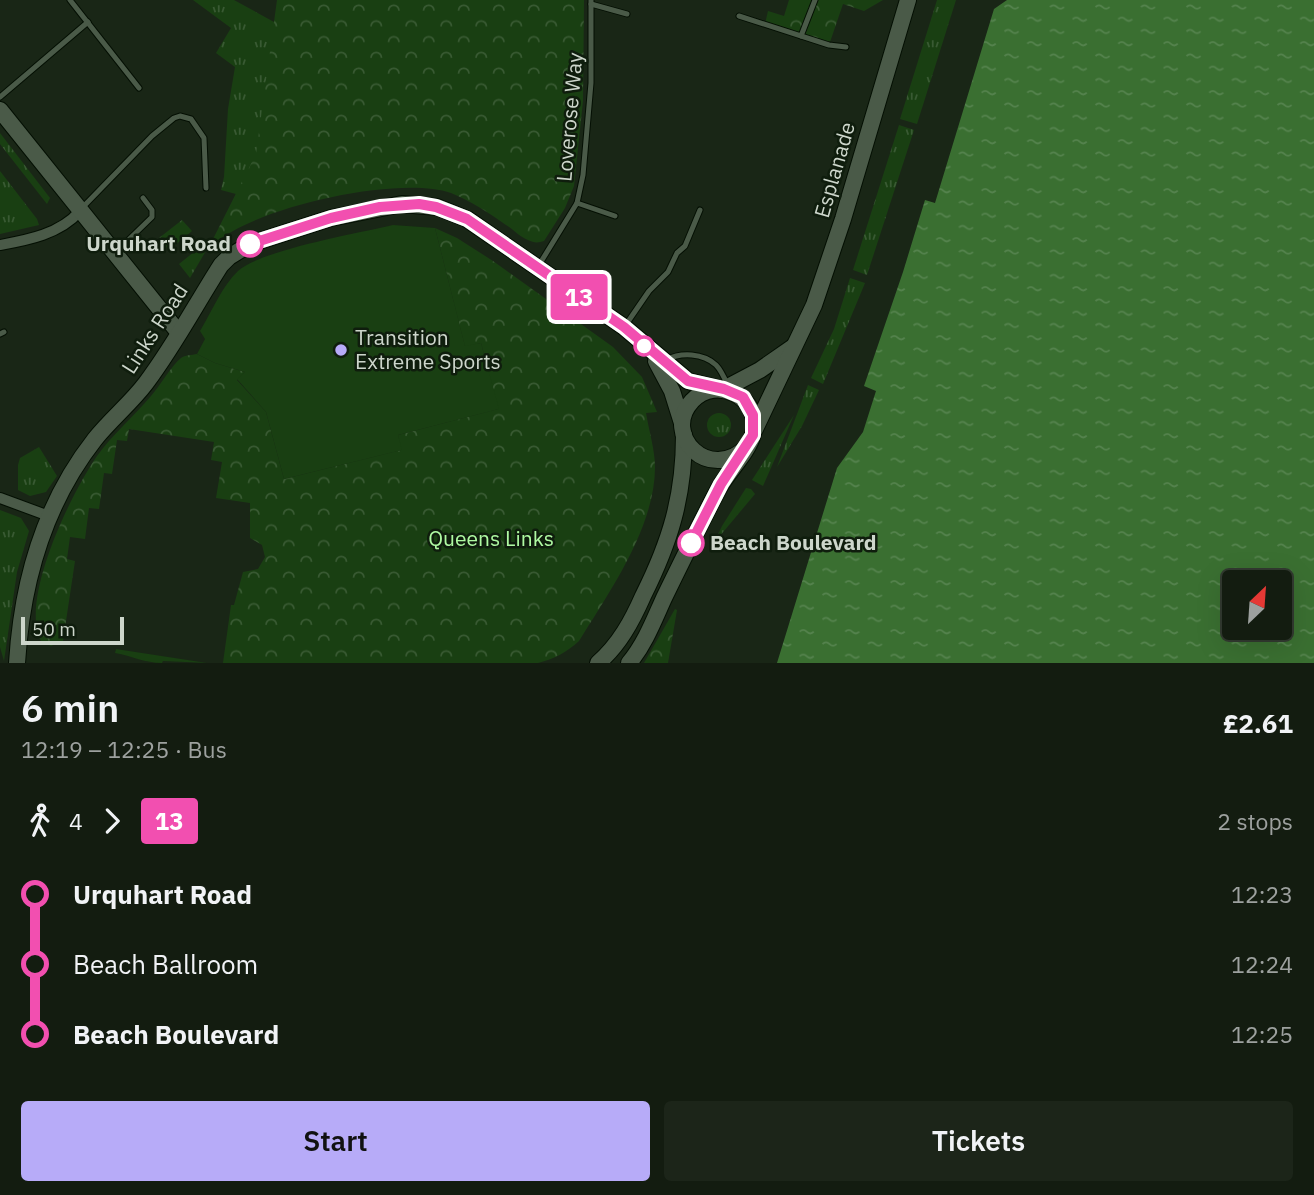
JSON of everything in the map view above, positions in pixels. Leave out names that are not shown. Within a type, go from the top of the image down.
[{"type":"street","name":"Esplanade","points":[[751,440],[814,305],[903,1]]},
{"type":"street","points":[[0,110],[179,333]]},
{"type":"street","name":"Links Road","points":[[17,663],[28,577],[49,516],[82,458],[106,426],[147,382],[221,265],[238,250],[285,232],[380,207],[419,204],[452,212],[483,230],[624,327],[688,381],[726,389]]},
{"type":"street","points":[[0,245],[53,231],[80,211]]},
{"type":"street","name":"Esplanade","points":[[726,389],[793,347]]},
{"type":"street","name":"Links Road","points":[[656,356],[672,391],[683,429]]},
{"type":"street","points":[[598,663],[626,630],[667,547],[677,514],[682,478],[683,429],[689,403],[706,390],[726,389],[749,405],[753,415],[751,440],[721,484],[645,638],[629,663]]},
{"type":"street","points":[[683,429],[697,454],[718,461],[740,454],[751,440]]},
{"type":"street","points":[[0,498],[49,516]]},
{"type":"lane","points":[[70,0],[138,88]]},
{"type":"lane","points":[[801,36],[815,0]]},
{"type":"lane","points":[[591,2],[627,15]]},
{"type":"lane","name":"Loverose Way","points":[[537,268],[577,204],[583,175],[590,104],[591,2]]},
{"type":"lane","points":[[739,16],[829,45],[846,47]]},
{"type":"lane","points":[[0,97],[88,22]]},
{"type":"lane","points":[[80,211],[152,136],[180,116],[191,119],[204,138],[206,188]]},
{"type":"lane","points":[[114,254],[152,217],[152,210],[143,198]]},
{"type":"lane","points":[[577,204],[615,216]]},
{"type":"lane","points":[[624,327],[649,291],[668,272],[677,253],[685,246],[700,210]]},
{"type":"lane","points":[[656,356],[682,354],[703,359],[717,366],[726,389]]},
{"type":"green space","points":[[193,0],[234,0],[274,22],[287,0],[257,156],[227,213],[236,194],[221,190],[228,109],[235,67],[216,53],[231,28]]},
{"type":"green space","points":[[277,0],[584,0],[583,101],[574,186],[565,208],[544,241],[525,239],[480,208],[451,193],[398,188],[364,191],[294,207],[262,217],[215,243],[212,241],[256,154]]},
{"type":"green space","points":[[789,0],[883,0],[864,11],[843,4],[829,45],[765,24],[768,11],[784,16]]},
{"type":"green space","points":[[937,0],[956,0],[917,124],[900,119]]},
{"type":"green space","points":[[899,125],[914,130],[867,275],[853,270]]},
{"type":"green space","points":[[0,133],[50,198],[47,204],[0,144]]},
{"type":"green space","points":[[0,171],[37,219],[39,225],[0,234]]},
{"type":"green space","points":[[182,220],[192,231],[169,250],[159,238]]},
{"type":"green space","name":"Transition Extreme Sports","points":[[393,225],[435,228],[465,346],[481,343],[499,409],[398,435],[402,450],[284,479],[266,412],[237,379],[245,372],[215,363],[197,354],[205,339],[200,331],[227,284],[238,271],[250,263],[288,249]]},
{"type":"green space","name":"Queens Links","points":[[435,228],[457,238],[493,261],[613,347],[642,377],[657,412],[646,413],[655,467],[647,512],[629,558],[579,641],[560,655],[538,663],[223,663],[231,605],[234,605],[243,572],[258,569],[265,557],[262,545],[250,538],[250,503],[216,498],[222,462],[211,460],[214,442],[129,429],[127,441],[117,440],[112,474],[104,473],[99,509],[89,508],[85,539],[70,537],[67,559],[75,561],[63,641],[51,646],[41,641],[36,622],[37,599],[42,574],[62,519],[97,456],[183,357],[197,354],[215,363],[245,372],[237,380],[266,412],[284,479],[401,450],[398,435],[498,409],[481,343],[465,347]]},
{"type":"green space","points":[[204,244],[207,249],[190,278],[179,264]]},
{"type":"green space","points":[[850,278],[865,283],[823,384],[811,378],[834,329]]},
{"type":"green space","points":[[808,385],[819,390],[802,426],[777,467]]},
{"type":"green space","points":[[714,413],[724,413],[731,420],[731,430],[724,437],[714,437],[707,430],[707,420]]},
{"type":"green space","points":[[794,415],[763,486],[752,480]]},
{"type":"green space","points":[[39,447],[57,476],[46,492],[30,496],[18,490],[18,465],[20,458]]},
{"type":"green space","points":[[746,488],[755,494],[714,543],[722,526]]},
{"type":"green space","points":[[0,510],[21,518],[29,531],[17,572],[4,661],[0,647]]},
{"type":"green space","points":[[675,609],[677,610],[668,663],[644,663]]},
{"type":"green space","points":[[116,649],[207,663],[150,662],[115,653]]},
{"type":"water","points":[[1007,0],[1314,0],[1314,663],[777,663],[837,468],[863,432],[876,391],[864,386],[925,200],[935,203],[994,9]]},
{"type":"bus line","name":"13","points":[[250,244],[331,218],[380,207],[402,204],[436,207],[467,219],[624,327],[688,381],[724,389],[743,397],[753,415],[753,435],[721,484],[691,543]]},
{"type":"place","name":"Urquhart Road","points":[[250,244]]},
{"type":"place","name":"Transition Extreme Sports","points":[[341,350]]},
{"type":"place","name":"Beach Boulevard","points":[[691,543]]}]
